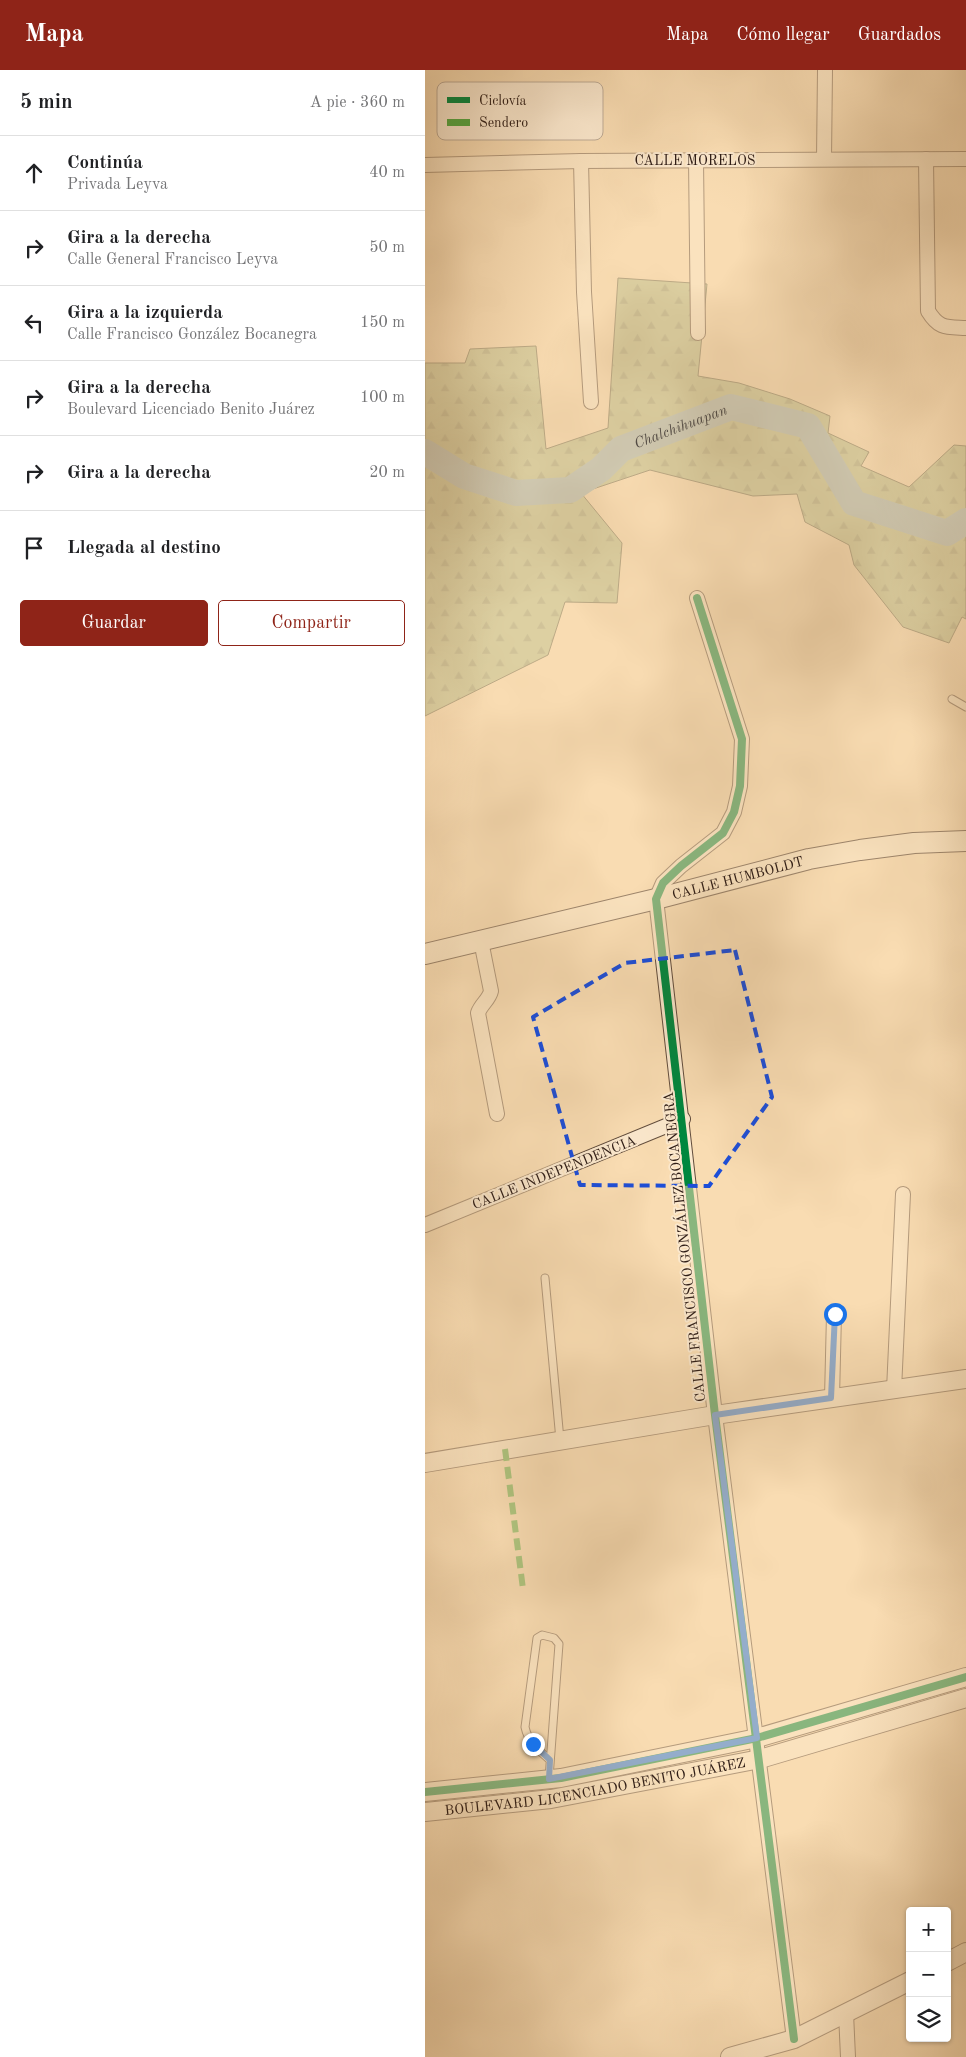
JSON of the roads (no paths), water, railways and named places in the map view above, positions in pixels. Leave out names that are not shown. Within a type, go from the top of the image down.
[{"type":"main road","name":"CALLE HUMBOLDT","points":[[425,954],[826,856],[914,843],[966,840]]},
{"type":"street","points":[[824,159],[825,70]]},
{"type":"street","points":[[926,158],[928,311],[935,322],[944,327],[966,328]]},
{"type":"street","name":"CALLE MORELOS","points":[[425,165],[581,161],[966,159]]},
{"type":"street","points":[[697,160],[698,333]]},
{"type":"street","points":[[581,161],[584,292],[591,402]]},
{"type":"street","points":[[656,899],[663,883],[681,866],[723,833],[734,812],[740,786],[742,740],[697,598]]},
{"type":"street","name":"CALLE FRANCISCO GONZÁLEZ BOCANEGRA","points":[[656,899],[683,1119],[715,1415],[794,2039]]},
{"type":"street","points":[[481,941],[491,991],[490,998],[481,1006],[479,1012],[497,1114]]},
{"type":"street","name":"CALLE INDEPENDENCIA","points":[[425,1225],[683,1119]]},
{"type":"street","points":[[894,1390],[903,1194]]},
{"type":"street","points":[[831,1398],[835,1314]]},
{"type":"street","points":[[425,1463],[715,1415],[966,1379]]},
{"type":"street","name":"BOULEVARD LICENCIADO BENITO JUÁREZ","points":[[425,1792],[549,1779],[757,1738],[966,1677]]},
{"type":"street","name":"BOULEVARD LICENCIADO BENITO JUÁREZ","points":[[425,1812],[551,1799],[760,1759],[966,1698]]},
{"type":"street","points":[[951,1960],[966,1952]]},
{"type":"street","points":[[730,2057],[794,2039],[906,1983]]},
{"type":"street","points":[[846,2013],[848,2057]]},
{"type":"lane","points":[[952,699],[966,707]]},
{"type":"lane","points":[[545,1278],[560,1440]]},
{"type":"lane","points":[[549,1779],[559,1644],[554,1638],[542,1634],[537,1638],[525,1727],[527,1737],[550,1760]]},
{"type":"waterway","name":"Chalchihuapan","points":[[425,452],[464,476],[516,493],[570,490],[601,469],[621,449],[731,407],[808,426],[854,503],[947,533],[966,521]]}]
